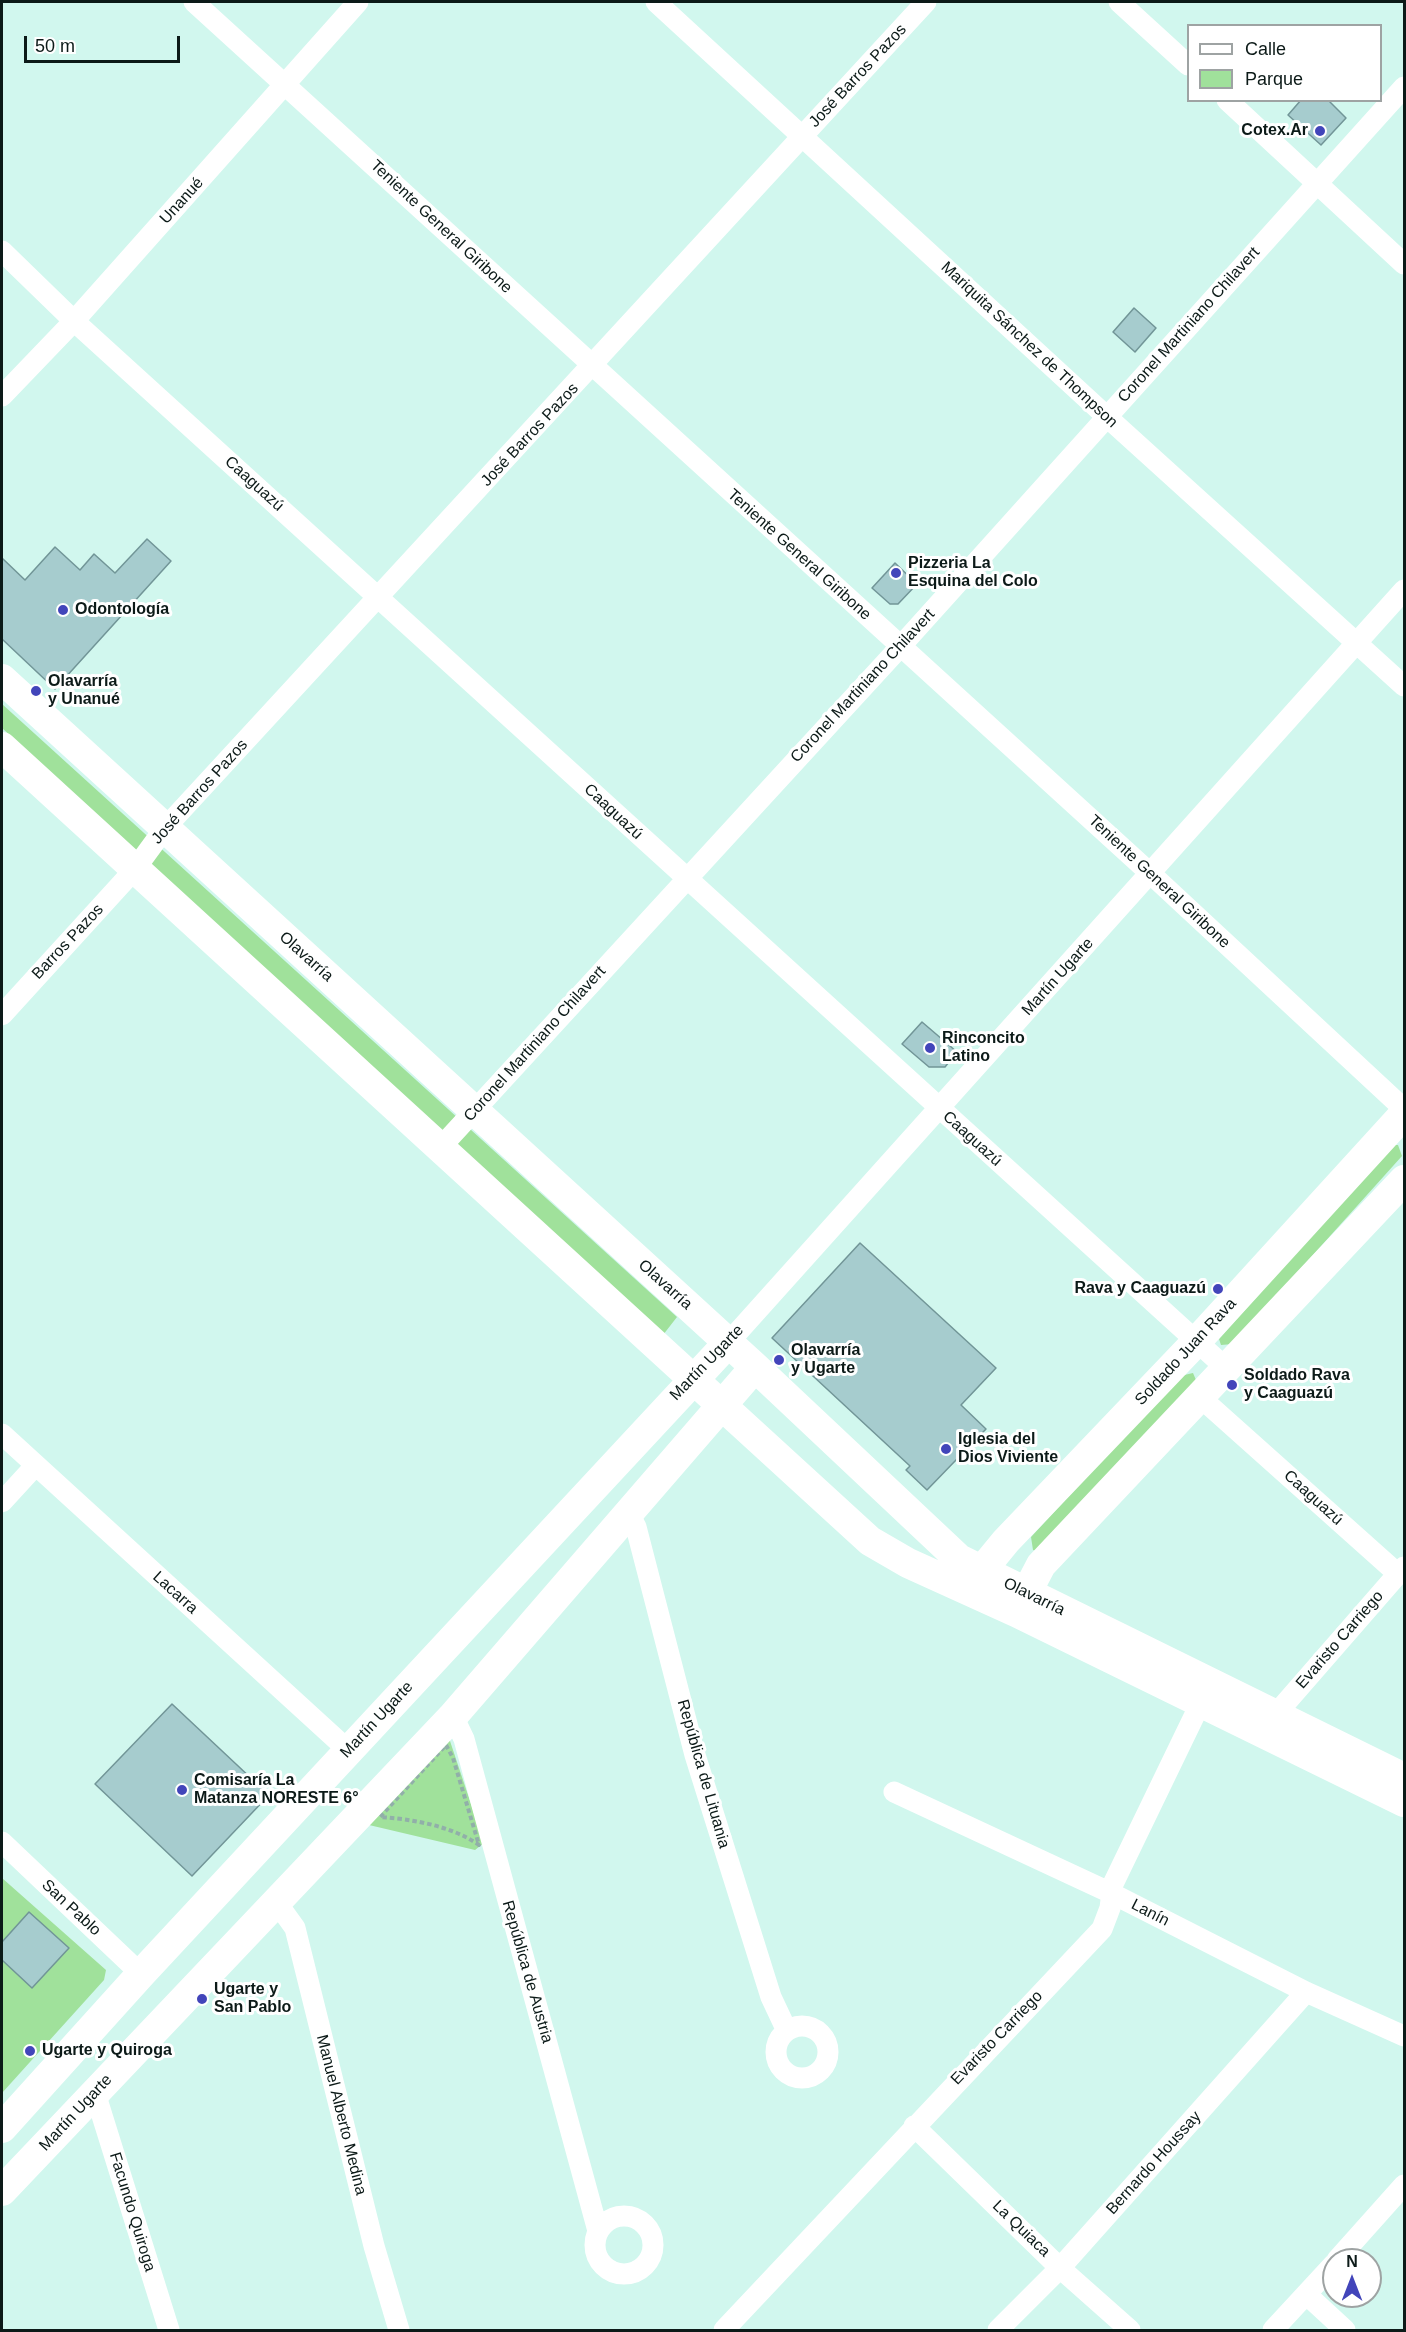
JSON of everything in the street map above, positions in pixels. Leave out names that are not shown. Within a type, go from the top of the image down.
[{"type":"street","name":"Teniente General Giribone","points":[[194,2],[1151,874],[1404,1109]]},
{"type":"street","name":"Unanué","points":[[2,396],[74,321],[358,2]]},
{"type":"street","name":"Mariquita Sánchez de Thompson","points":[[656,2],[1106,416],[1404,686]]},
{"type":"street","name":"José Barros Pazos","points":[[135,869],[165,828],[380,598],[926,2]]},
{"type":"street","points":[[1119,2],[1187,64]]},
{"type":"street","name":"Coronel Martiniano Chilavert","points":[[440,1148],[900,647],[1404,87]]},
{"type":"street","points":[[1229,102],[1404,264]]},
{"type":"street","name":"Caaguazú","points":[[2,251],[74,321],[1227,1369]]},
{"type":"street","name":"Martín Ugarte","points":[[2,2128],[141,1974],[693,1377],[728,1343],[1404,590]]},
{"type":"street","name":"Olavarría","points":[[2,679],[755,1367],[944,1547],[973,1581]]},
{"type":"street","name":"Olavarría","points":[[2,747],[870,1541],[901,1560],[973,1581],[1276,1714],[1404,1778]]},
{"type":"street","name":"Barros Pazos","points":[[2,1015],[135,869]]},
{"type":"street","name":"Soldado Juan Rava","points":[[973,1581],[1005,1540],[1196,1342],[1404,1114]]},
{"type":"street","points":[[1022,1603],[1041,1565],[1403,1185]]},
{"type":"street","name":"Martín Ugarte","points":[[2,2191],[453,1716],[755,1367]]},
{"type":"street","name":"Caaguazú","points":[[1201,1398],[1401,1570]]},
{"type":"street","name":"Lacarra","points":[[2,1434],[349,1751]]},
{"type":"street","points":[[2,1502],[36,1466]]},
{"type":"street","name":"República de Lituania","points":[[628,1514],[636,1527],[695,1755],[771,1997],[787,2031]]},
{"type":"street","name":"Evaristo Carriego","points":[[1276,1714],[1401,1570]]},
{"type":"street","name":"Olavarría","points":[[1022,1603],[1201,1702],[1404,1802]]},
{"type":"street","name":"Evaristo Carriego","points":[[724,2331],[914,2126],[1102,1929],[1110,1908],[1111,1893],[1201,1702]]},
{"type":"street","name":"República de Austria","points":[[453,1716],[464,1739],[598,2231]]},
{"type":"street","name":"Lanín","points":[[894,1792],[1111,1893],[1306,1992],[1404,2036]]},
{"type":"street","name":"San Pablo","points":[[2,1842],[141,1974]]},
{"type":"street","name":"Manuel Alberto Medina","points":[[277,1903],[295,1928],[374,2247],[399,2331]]},
{"type":"street","name":"Bernardo Houssay","points":[[998,2331],[1060,2268],[1306,1992]]},
{"type":"street","name":"Facundo Quiroga","points":[[95,2093],[169,2331]]},
{"type":"street","name":"La Quiaca","points":[[914,2126],[1060,2268],[1130,2331]]},
{"type":"street","points":[[1348,2248],[1404,2186]]},
{"type":"street","points":[[1274,2331],[1322,2277]]},
{"type":"street","points":[[1306,2294],[1345,2331]]},
{"type":"path","points":[[449,1746],[479,1845],[467,1836],[440,1828],[380,1817],[440,1752],[449,1746]]},
{"type":"green space","points":[[2,704],[677,1317],[663,1335],[2,728]]},
{"type":"green space","points":[[1393,1145],[1398,1145],[1402,1156],[1233,1344],[1221,1345],[1219,1339]]},
{"type":"green space","points":[[1193,1373],[1196,1380],[1039,1552],[1033,1550],[1031,1537],[1180,1376]]},
{"type":"green space","points":[[444,1739],[450,1741],[484,1843],[475,1850],[369,1825]]},
{"type":"green space","points":[[2,1878],[106,1970],[104,1980],[2,2093]]},
{"type":"building","name":"Cotex.Ar","points":[[1299,102],[1330,102],[1346,118],[1321,145],[1288,115]]},
{"type":"building","points":[[1134,308],[1156,328],[1135,352],[1113,332]]},
{"type":"building","points":[[147,539],[171,561],[55,689],[2,639],[2,558],[25,580],[55,547],[80,570],[94,554],[115,573]]},
{"type":"building","name":"Pizzeria La Esquina del Colo","points":[[895,563],[917,584],[898,604],[890,604],[872,588]]},
{"type":"building","name":"Rinconcito Latino","points":[[922,1022],[957,1052],[945,1067],[929,1067],[902,1044]]},
{"type":"building","points":[[860,1243],[996,1368],[961,1405],[986,1429],[927,1490],[906,1470],[910,1466],[772,1338]]},
{"type":"building","name":"Comisaría La Matanza NORESTE 6°","points":[[172,1704],[269,1795],[192,1876],[95,1784]]},
{"type":"building","points":[[29,1912],[69,1948],[32,1988],[2,1960],[2,1942]]},
{"type":"place","name":"Cotex.Ar","points":[[1320,131]]},
{"type":"place","name":"Pizzeria La Esquina del Colo","points":[[896,573]]},
{"type":"place","name":"Odontología","points":[[63,610]]},
{"type":"place","name":"Olavarría y Unanué","points":[[36,691]]},
{"type":"place","name":"Rinconcito Latino","points":[[930,1048]]},
{"type":"place","name":"Rava y Caaguazú","points":[[1218,1289]]},
{"type":"place","name":"Olavarría y Ugarte","points":[[779,1360]]},
{"type":"place","name":"Soldado Rava y Caaguazú","points":[[1232,1385]]},
{"type":"place","name":"Iglesia del Dios Viviente","points":[[946,1449]]},
{"type":"place","name":"Comisaría La Matanza NORESTE 6°","points":[[182,1790]]},
{"type":"place","name":"Ugarte y San Pablo","points":[[202,1999]]},
{"type":"place","name":"Ugarte y Quiroga","points":[[30,2051]]}]
